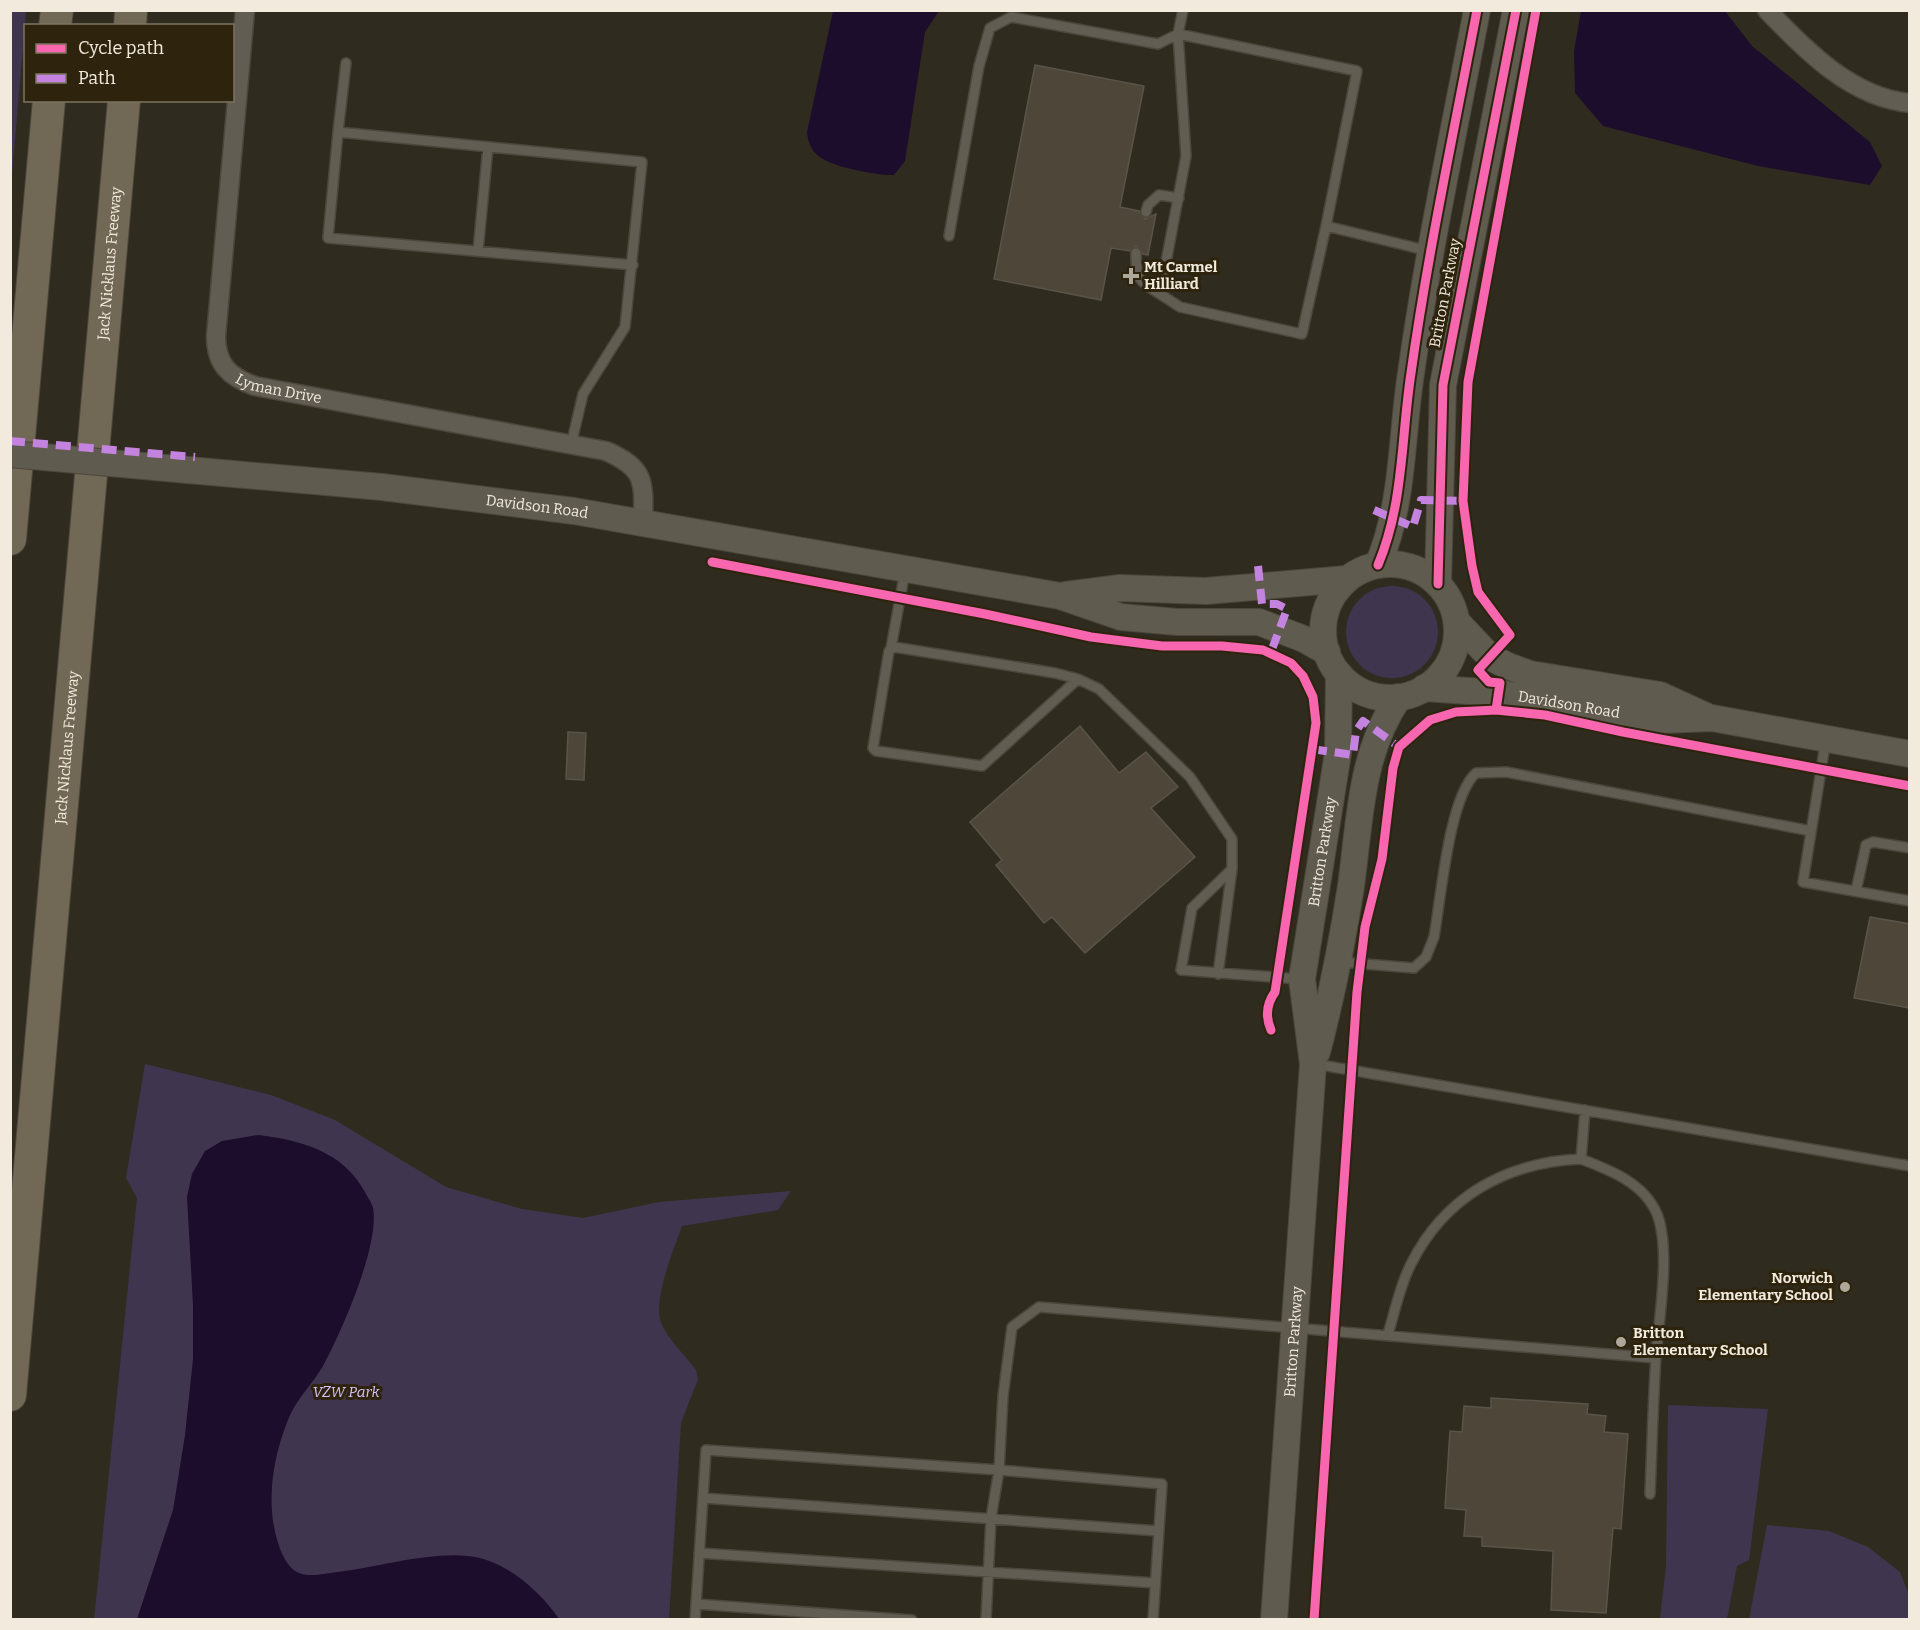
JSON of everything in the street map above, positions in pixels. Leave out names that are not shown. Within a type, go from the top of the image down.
[{"type":"highway","points":[[10,540],[49,102]]},
{"type":"highway","name":"Jack Nicklaus Freeway","points":[[10,1395],[124,102]]},
{"type":"main road","name":"Britton Parkway","points":[[1378,565],[1388,541],[1400,493],[1411,373],[1477,10]]},
{"type":"main road","name":"Britton Parkway","points":[[1438,584],[1443,385],[1516,10]]},
{"type":"main road","name":"Davidson Road","points":[[10,454],[393,489],[643,521],[1060,596],[1121,617],[1178,622],[1259,622],[1304,639],[1326,652]]},
{"type":"main road","points":[[1400,564],[1420,571],[1438,584],[1450,602],[1456,622],[1456,642],[1450,660],[1439,676],[1424,688],[1398,697],[1377,696],[1356,689],[1339,674],[1326,652],[1324,621],[1336,591],[1347,579],[1378,565],[1400,564]]},
{"type":"main road","name":"Davidson Road","points":[[1060,596],[1120,588],[1206,591],[1347,579]]},
{"type":"main road","name":"Davidson Road","points":[[1456,622],[1490,657],[1508,666],[1530,674],[1660,695],[1712,718]]},
{"type":"main road","name":"Britton Parkway","points":[[1313,1064],[1302,979],[1338,753],[1339,674]]},
{"type":"main road","name":"Davidson Road","points":[[1424,688],[1499,693],[1661,720],[1712,718],[1910,754]]},
{"type":"main road","name":"Britton Parkway","points":[[1274,1620],[1313,1064],[1335,985],[1364,776],[1378,732],[1398,697]]},
{"type":"street","name":"Lyman Drive","points":[[244,10],[216,336],[216,352],[222,366],[236,380],[255,386],[606,451],[627,460],[637,469],[644,488],[643,521]]},
{"type":"street","points":[[1767,10],[1789,34],[1855,87],[1910,103]]},
{"type":"lane","points":[[1160,294],[1186,156],[1178,34],[1183,10]]},
{"type":"lane","points":[[949,236],[979,66],[990,28],[1011,17],[1158,44],[1178,34],[1357,70],[1302,334],[1180,307],[1143,283],[1136,274],[1136,253]]},
{"type":"lane","points":[[346,63],[328,238],[633,265]]},
{"type":"lane","points":[[338,132],[642,162],[625,327],[583,394],[571,445]]},
{"type":"lane","points":[[478,250],[488,147]]},
{"type":"lane","points":[[1146,212],[1148,205],[1159,195],[1179,198]]},
{"type":"lane","points":[[1326,226],[1432,252]]},
{"type":"lane","points":[[906,568],[873,748],[876,751],[982,766],[1078,679]]},
{"type":"lane","points":[[891,648],[1078,679],[1099,689],[1190,777],[1232,839],[1232,869],[1218,974]]},
{"type":"lane","points":[[1826,739],[1803,882],[1910,901]]},
{"type":"lane","points":[[1339,962],[1414,968],[1426,957],[1434,937],[1458,802],[1467,781],[1476,772],[1506,772],[1811,831]]},
{"type":"lane","points":[[1856,891],[1866,845],[1873,842],[1910,848]]},
{"type":"lane","points":[[1232,869],[1191,908],[1180,969],[1218,974],[1302,979]]},
{"type":"lane","points":[[1313,1064],[1910,1166]]},
{"type":"lane","points":[[1581,1159],[1585,1110]]},
{"type":"lane","points":[[1388,1334],[1410,1265],[1432,1230],[1454,1208],[1486,1182],[1550,1160],[1581,1159],[1611,1170],[1642,1191],[1656,1213],[1662,1245],[1650,1494]]},
{"type":"lane","points":[[986,1620],[991,1518],[999,1470],[1003,1396],[1012,1327],[1039,1307],[1294,1329],[1388,1334],[1656,1358]]},
{"type":"lane","points":[[695,1620],[706,1450],[999,1470],[1162,1484],[1153,1620]]},
{"type":"lane","points":[[703,1498],[1159,1531]]},
{"type":"lane","points":[[699,1553],[1155,1583]]},
{"type":"lane","points":[[696,1604],[912,1620]]},
{"type":"green space","points":[[10,11],[26,11],[11,187]]},
{"type":"green space","points":[[1383,586],[1401,586],[1418,593],[1431,606],[1438,623],[1438,641],[1431,658],[1418,671],[1401,678],[1383,678],[1366,671],[1353,658],[1346,641],[1346,623],[1353,606],[1366,593]]},
{"type":"green space","name":"VZW Park","points":[[145,1064],[271,1095],[335,1120],[446,1187],[522,1209],[583,1218],[659,1202],[791,1191],[778,1210],[682,1226],[661,1290],[659,1315],[662,1325],[673,1343],[696,1370],[698,1379],[681,1423],[669,1619],[94,1620],[137,1198],[126,1178]]},
{"type":"green space","points":[[1668,1405],[1768,1409],[1749,1560],[1737,1566],[1727,1619],[1660,1619],[1666,1566]]},
{"type":"green space","points":[[1767,1525],[1829,1531],[1868,1547],[1900,1572],[1909,1595],[1909,1619],[1749,1619]]},
{"type":"shaded area","points":[[833,11],[939,11],[925,32],[905,161],[894,175],[867,172],[826,161],[817,155],[809,143],[807,132]]},
{"type":"shaded area","points":[[1581,11],[1725,11],[1752,46],[1870,142],[1882,166],[1870,185],[1758,166],[1603,126],[1575,93],[1574,51]]},
{"type":"shaded area","points":[[258,1135],[305,1144],[333,1157],[356,1178],[373,1208],[374,1224],[371,1244],[349,1311],[323,1366],[290,1415],[275,1462],[272,1511],[278,1543],[287,1562],[293,1570],[310,1575],[437,1556],[481,1558],[495,1563],[520,1578],[542,1598],[559,1619],[137,1619],[173,1510],[185,1435],[193,1359],[193,1305],[187,1197],[192,1174],[205,1151],[222,1141]]},
{"type":"building","points":[[1035,65],[1144,86],[1120,207],[1139,211],[1145,219],[1156,214],[1148,255],[1143,254],[1136,246],[1130,251],[1111,248],[1101,300],[994,279]]},
{"type":"building","points":[[1080,726],[1119,773],[1146,752],[1178,787],[1151,808],[1195,857],[1085,953],[1052,917],[1044,923],[996,865],[1002,860],[970,822]]},
{"type":"building","points":[[568,732],[586,733],[584,780],[566,779]]},
{"type":"building","points":[[1870,917],[1910,924],[1910,1008],[1854,998]]},
{"type":"building","points":[[1491,1398],[1588,1404],[1587,1414],[1606,1416],[1604,1432],[1628,1434],[1621,1529],[1613,1528],[1606,1613],[1551,1610],[1553,1551],[1482,1546],[1482,1537],[1464,1536],[1466,1510],[1445,1508],[1450,1431],[1462,1432],[1464,1406],[1491,1408]]},
{"type":"marked path","points":[[10,441],[195,457]]},
{"type":"marked path","points":[[1374,510],[1413,527],[1421,500],[1463,501]]},
{"type":"marked path","points":[[1258,566],[1262,604],[1277,604],[1287,609],[1271,652]]},
{"type":"marked path","points":[[1312,749],[1353,755],[1356,731],[1363,721],[1399,747]]},
{"type":"cycle path","points":[[1378,565],[1393,518],[1408,397],[1433,237],[1477,10]]},
{"type":"cycle path","points":[[1438,584],[1443,385],[1516,10]]},
{"type":"cycle path","points":[[1496,710],[1500,683],[1489,682],[1478,670],[1510,635],[1478,592],[1472,566],[1463,501],[1468,382],[1536,10]]},
{"type":"cycle path","points":[[712,562],[985,614],[1091,637],[1162,646],[1222,646],[1263,650],[1291,663],[1303,676],[1313,697],[1316,723],[1275,992],[1268,1010],[1271,1030]]},
{"type":"cycle path","points":[[1314,1620],[1357,992],[1365,927],[1382,859],[1393,768],[1399,747],[1430,720],[1456,712],[1496,710],[1545,715],[1910,786]]},
{"type":"place","name":"Mt Carmel Hilliard","points":[[1131,276]]},
{"type":"place","name":"Norwich Elementary School","points":[[1845,1287]]},
{"type":"place","name":"Britton Elementary School","points":[[1621,1342]]}]
